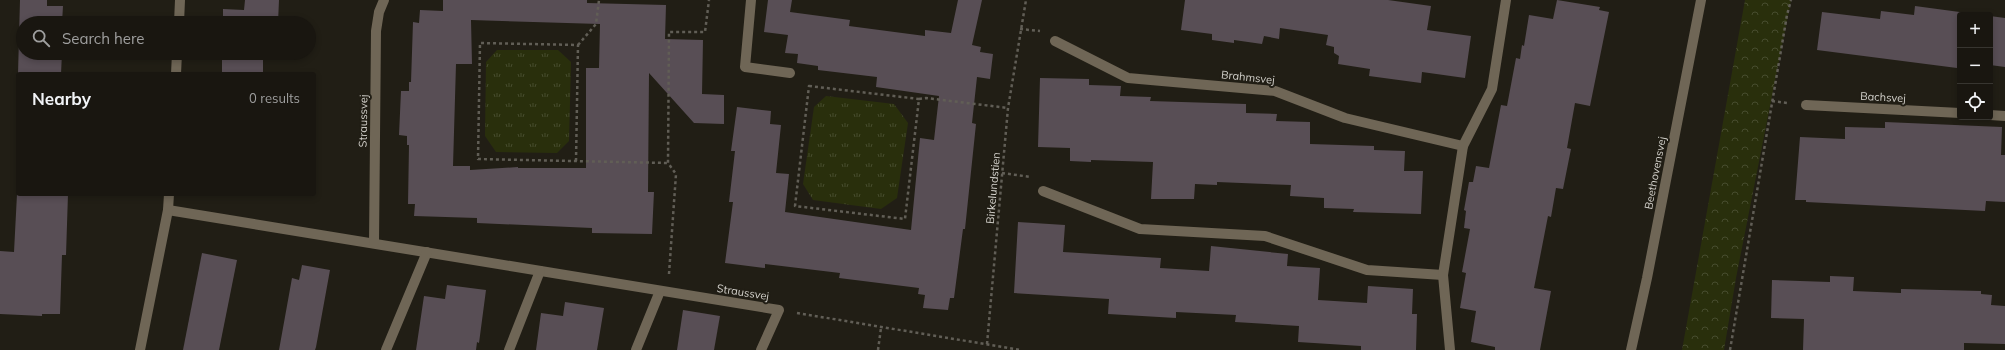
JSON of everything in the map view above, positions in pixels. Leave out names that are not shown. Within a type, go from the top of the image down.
[{"type":"street","points":[[179,16],[180,0]]},
{"type":"street","name":"Straussvej","points":[[374,243],[376,31],[379,12],[384,0]]},
{"type":"street","points":[[751,0],[745,68],[790,73]]},
{"type":"street","points":[[1450,350],[1443,275],[1463,146],[1492,88],[1504,0]]},
{"type":"street","name":"Beethovensvej","points":[[1631,350],[1647,278],[1701,0]]},
{"type":"street","name":"Brahmsvej","points":[[1055,41],[1128,78],[1275,91],[1345,118],[1463,146]]},
{"type":"street","points":[[176,72],[177,60]]},
{"type":"street","name":"Bachsvej","points":[[1806,105],[1957,114]]},
{"type":"street","points":[[1993,115],[2005,116]]},
{"type":"street","points":[[1044,191],[1140,229],[1265,236],[1367,270],[1443,275]]},
{"type":"street","points":[[140,350],[168,210],[169,196]]},
{"type":"street","name":"Straussvej","points":[[168,210],[779,310],[761,350]]},
{"type":"street","points":[[386,350],[427,252]]},
{"type":"street","points":[[509,350],[540,271]]},
{"type":"street","points":[[636,350],[664,291]]},
{"type":"path","points":[[576,162],[578,45],[596,24],[599,0]]},
{"type":"path","points":[[664,291],[676,174],[668,163],[669,32],[705,32],[709,0]]},
{"type":"path","name":"Birkelundstien","points":[[987,344],[1008,108],[1026,0]]},
{"type":"path","points":[[1730,350],[1787,15],[1791,0]]},
{"type":"path","points":[[578,45],[480,43],[478,159],[668,163]]},
{"type":"path","points":[[919,99],[905,219],[795,206],[809,86],[1008,108]]},
{"type":"path","points":[[1002,173],[1030,176],[1044,191]]},
{"type":"path","points":[[779,310],[1021,350]]},
{"type":"path","points":[[878,350],[881,328]]},
{"type":"green space","points":[[1745,0],[1791,0],[1736,278],[1724,350],[1682,350]]},
{"type":"green space","points":[[497,50],[558,50],[571,62],[569,141],[557,153],[496,152],[485,136],[486,62]]},
{"type":"green space","points":[[826,96],[894,104],[908,123],[897,198],[881,209],[813,200],[803,184],[814,107]]},
{"type":"building","points":[[20,0],[47,0],[47,6],[63,6],[62,16],[20,16]]},
{"type":"building","points":[[245,0],[279,0],[278,16],[223,16],[223,9],[244,10]]},
{"type":"building","points":[[443,0],[587,0],[587,3],[666,5],[665,39],[703,40],[702,94],[724,95],[724,124],[694,123],[649,73],[648,192],[654,192],[652,234],[592,233],[592,228],[477,223],[477,218],[414,216],[415,204],[408,204],[409,145],[407,145],[407,136],[399,135],[401,91],[409,91],[409,82],[411,82],[413,22],[419,23],[420,10],[443,11]],"holes":[[[471,20],[600,24],[599,68],[586,68],[586,168],[518,167],[470,170],[470,166],[453,166],[456,64],[472,64]]]},
{"type":"building","points":[[768,0],[792,0],[790,12],[850,20],[849,26],[925,36],[925,30],[951,33],[958,0],[982,0],[972,45],[981,47],[980,52],[993,54],[990,79],[977,77],[972,123],[976,124],[965,229],[963,229],[954,298],[950,298],[948,310],[923,308],[925,295],[918,294],[919,288],[839,278],[840,273],[765,264],[765,268],[725,263],[733,202],[729,202],[735,151],[731,151],[737,107],[771,111],[770,124],[781,125],[776,173],[789,174],[785,212],[911,230],[920,138],[934,140],[939,96],[876,87],[877,77],[818,70],[818,66],[797,63],[798,54],[785,53],[788,35],[764,32]]},
{"type":"building","points":[[1185,0],[1388,0],[1431,6],[1427,30],[1471,36],[1465,78],[1422,72],[1421,83],[1369,76],[1370,69],[1338,64],[1339,56],[1334,53],[1334,47],[1326,45],[1328,35],[1280,28],[1279,39],[1264,36],[1262,44],[1234,40],[1234,43],[1212,40],[1212,34],[1181,30]]},
{"type":"building","points":[[1557,0],[1600,7],[1599,10],[1609,12],[1590,106],[1575,103],[1567,148],[1571,149],[1563,189],[1556,188],[1551,217],[1548,216],[1534,288],[1551,291],[1540,350],[1495,350],[1495,347],[1471,342],[1476,311],[1460,308],[1466,273],[1462,272],[1470,229],[1464,228],[1466,211],[1464,210],[1469,182],[1473,182],[1476,166],[1489,168],[1501,105],[1507,106],[1516,58],[1520,59],[1522,45],[1524,46],[1529,15],[1553,19]]},
{"type":"building","points":[[1915,6],[1960,12],[1957,12],[1957,68],[1817,50],[1822,12],[1880,19],[1881,11],[1914,15]]},
{"type":"building","points":[[1993,16],[2005,18],[2005,67],[1993,65]]},
{"type":"building","points":[[18,60],[62,60],[61,72],[18,72]]},
{"type":"building","points":[[222,60],[263,60],[263,72],[222,72]]},
{"type":"building","points":[[1040,78],[1089,79],[1089,85],[1121,86],[1120,96],[1151,97],[1150,101],[1246,104],[1246,113],[1277,114],[1276,121],[1310,122],[1310,144],[1374,146],[1374,150],[1405,151],[1404,171],[1423,171],[1421,214],[1353,212],[1354,209],[1324,208],[1324,198],[1290,196],[1291,185],[1217,182],[1217,185],[1195,184],[1194,199],[1151,199],[1153,162],[1091,160],[1091,162],[1070,161],[1070,148],[1038,147]]},
{"type":"building","points":[[1885,122],[2002,127],[2001,155],[2005,155],[2005,202],[1986,201],[1985,211],[1806,202],[1806,200],[1795,200],[1800,137],[1845,139],[1845,127],[1885,128]]},
{"type":"building","points":[[17,196],[68,196],[66,255],[62,255],[60,314],[42,314],[42,316],[0,314],[0,251],[14,252]]},
{"type":"building","points":[[1018,222],[1065,225],[1063,252],[1161,258],[1160,268],[1209,271],[1211,246],[1288,254],[1287,266],[1320,268],[1318,300],[1367,303],[1368,286],[1413,289],[1412,314],[1417,314],[1416,350],[1361,350],[1361,346],[1298,342],[1299,326],[1235,322],[1236,315],[1176,312],[1176,318],[1108,314],[1109,299],[1014,293]]},
{"type":"building","points":[[202,253],[237,260],[219,350],[183,350]]},
{"type":"building","points":[[302,265],[330,270],[316,347],[315,350],[279,350],[292,278],[299,280]]},
{"type":"building","points":[[1830,276],[1854,277],[1853,291],[1901,293],[1901,289],[1981,291],[1981,294],[1992,295],[1991,305],[2005,306],[2005,344],[1964,343],[1964,350],[1803,350],[1804,319],[1771,318],[1772,280],[1830,282]]},
{"type":"building","points":[[447,285],[486,290],[479,343],[477,342],[476,350],[416,350],[424,296],[445,299]]},
{"type":"building","points":[[565,302],[604,308],[597,350],[536,350],[541,313],[563,316]]},
{"type":"building","points":[[683,310],[720,316],[714,350],[677,350]]}]
